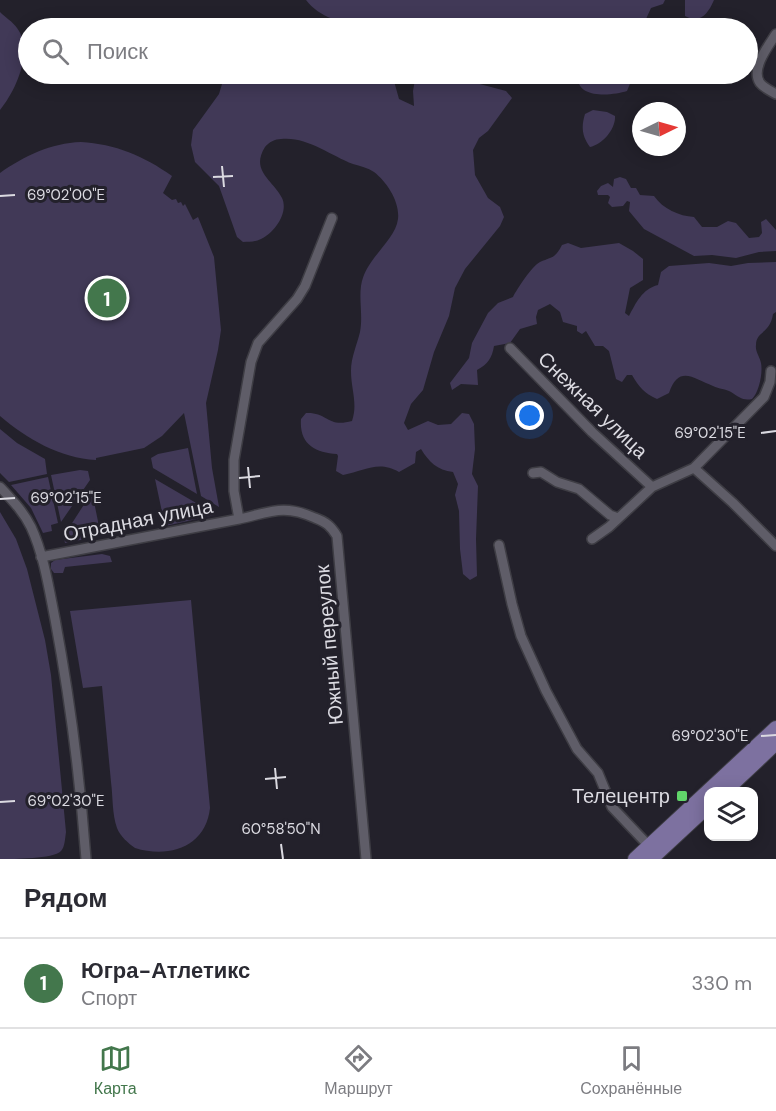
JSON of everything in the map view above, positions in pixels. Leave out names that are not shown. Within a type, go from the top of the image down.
[{"type":"main road","points":[[652,853],[776,728]]},
{"type":"main road","points":[[729,787],[776,743]]},
{"type":"main road","points":[[635,859],[652,853],[704,809]]},
{"type":"street","points":[[758,69],[776,33]]},
{"type":"street","points":[[758,78],[760,84],[776,94]]},
{"type":"street","name":"Отрадная улица","points":[[41,557],[239,519],[234,491],[234,460],[251,362],[258,343],[279,320],[312,274],[332,218]]},
{"type":"street","name":"Снежная улица","points":[[510,348],[592,432],[652,487]]},
{"type":"street","name":"Снежная улица","points":[[592,539],[652,487],[694,468],[764,397],[770,382],[771,371]]},
{"type":"street","points":[[694,468],[733,502],[776,546]]},
{"type":"street","points":[[532,473],[541,472],[557,482],[579,489],[610,515],[618,518]]},
{"type":"street","name":"Отрадная улица","points":[[0,488],[25,516],[41,557],[73,719],[86,859]]},
{"type":"street","name":"Южный переулок","points":[[239,519],[283,509],[295,510],[328,523],[337,536],[366,859]]},
{"type":"street","points":[[499,545],[521,636],[546,691],[578,749],[598,773],[612,807],[652,853]]},
{"type":"shaded area","points":[[306,0],[665,0],[663,4],[651,8],[646,18],[332,18]]},
{"type":"shaded area","points":[[685,0],[714,0],[703,16],[690,18],[685,16]]},
{"type":"shaded area","points":[[0,12],[18,30],[18,79],[0,110]]},
{"type":"shaded area","points":[[222,84],[395,84],[399,99],[414,106],[414,84],[480,84],[506,91],[512,98],[488,131],[479,138],[473,150],[475,175],[488,198],[500,207],[504,217],[500,226],[465,269],[455,288],[449,316],[434,352],[423,390],[411,404],[404,423],[408,430],[428,421],[438,425],[451,424],[462,413],[469,414],[474,424],[475,449],[472,474],[478,486],[477,576],[470,580],[463,574],[459,511],[455,495],[458,484],[453,472],[434,465],[421,449],[416,452],[415,463],[399,472],[378,467],[343,475],[336,471],[337,454],[322,452],[310,446],[301,428],[301,419],[306,413],[313,413],[337,423],[352,421],[354,402],[351,366],[361,326],[361,286],[368,267],[396,227],[398,213],[392,193],[379,176],[369,169],[300,140],[274,140],[265,147],[260,163],[264,175],[282,198],[284,210],[279,222],[266,236],[256,241],[243,242],[237,237],[219,186],[195,162],[191,145],[193,130],[219,94]]},
{"type":"shaded area","points":[[580,84],[630,84],[627,91],[612,94],[595,94],[582,88]]},
{"type":"shaded area","points":[[593,110],[615,116],[615,121],[607,136],[595,146],[590,147],[585,139],[583,123],[585,114]]},
{"type":"shaded area","points":[[81,142],[106,145],[129,152],[172,176],[163,193],[172,200],[176,199],[178,203],[181,202],[183,206],[185,204],[193,220],[198,217],[214,257],[221,330],[206,403],[212,468],[219,507],[201,496],[184,413],[162,436],[144,448],[96,458],[96,460],[70,456],[45,446],[0,416],[0,173],[38,151]]},
{"type":"shaded area","points":[[620,177],[626,179],[631,188],[636,188],[640,195],[654,196],[672,211],[694,217],[702,227],[717,227],[728,221],[736,223],[749,238],[759,237],[762,233],[761,222],[766,219],[776,230],[776,251],[759,252],[736,258],[712,255],[694,256],[644,229],[629,211],[630,202],[627,201],[623,206],[612,207],[608,203],[610,197],[608,195],[598,195],[597,191],[601,186],[608,183],[613,187],[614,179]]},
{"type":"shaded area","points":[[568,243],[581,248],[619,243],[643,259],[643,280],[630,288],[625,313],[629,316],[644,293],[658,285],[661,272],[669,266],[709,263],[731,266],[776,262],[776,312],[757,340],[756,350],[761,363],[761,372],[758,387],[752,399],[744,399],[693,377],[682,376],[673,384],[669,393],[657,399],[642,389],[632,375],[627,375],[622,382],[616,379],[609,351],[603,346],[595,346],[586,331],[582,334],[577,331],[577,326],[563,322],[560,312],[550,304],[538,310],[537,324],[520,329],[510,343],[494,346],[489,360],[477,370],[478,385],[461,384],[452,390],[450,383],[469,358],[472,343],[488,313],[498,303],[513,297],[537,264],[552,257],[562,245]]},
{"type":"shaded area","points":[[0,429],[17,443],[45,459],[47,474],[9,482],[0,473]]},
{"type":"shaded area","points":[[188,448],[197,494],[153,468],[151,458],[158,454]]},
{"type":"shaded area","points":[[80,470],[88,471],[90,480],[61,522],[51,475]]},
{"type":"shaded area","points":[[48,477],[58,523],[51,525],[52,531],[43,533],[31,508],[11,485]]},
{"type":"shaded area","points":[[155,479],[215,514],[215,515],[165,526]]},
{"type":"shaded area","points":[[92,492],[101,536],[65,543],[63,534]]},
{"type":"shaded area","points":[[0,512],[16,539],[27,569],[45,640],[51,675],[66,832],[64,845],[57,854],[23,859],[0,859]]},
{"type":"shaded area","points":[[102,554],[110,556],[112,562],[65,567],[63,573],[54,573],[51,569],[51,563],[55,560]]},
{"type":"shaded area","points":[[191,600],[210,808],[202,832],[194,840],[173,850],[148,851],[135,848],[124,839],[115,823],[102,686],[83,688],[70,611]]},
{"type":"place","name":"Югра-Атлетикс","points":[[107,298]]},
{"type":"place","name":"Телецентр","points":[[682,796]]}]
